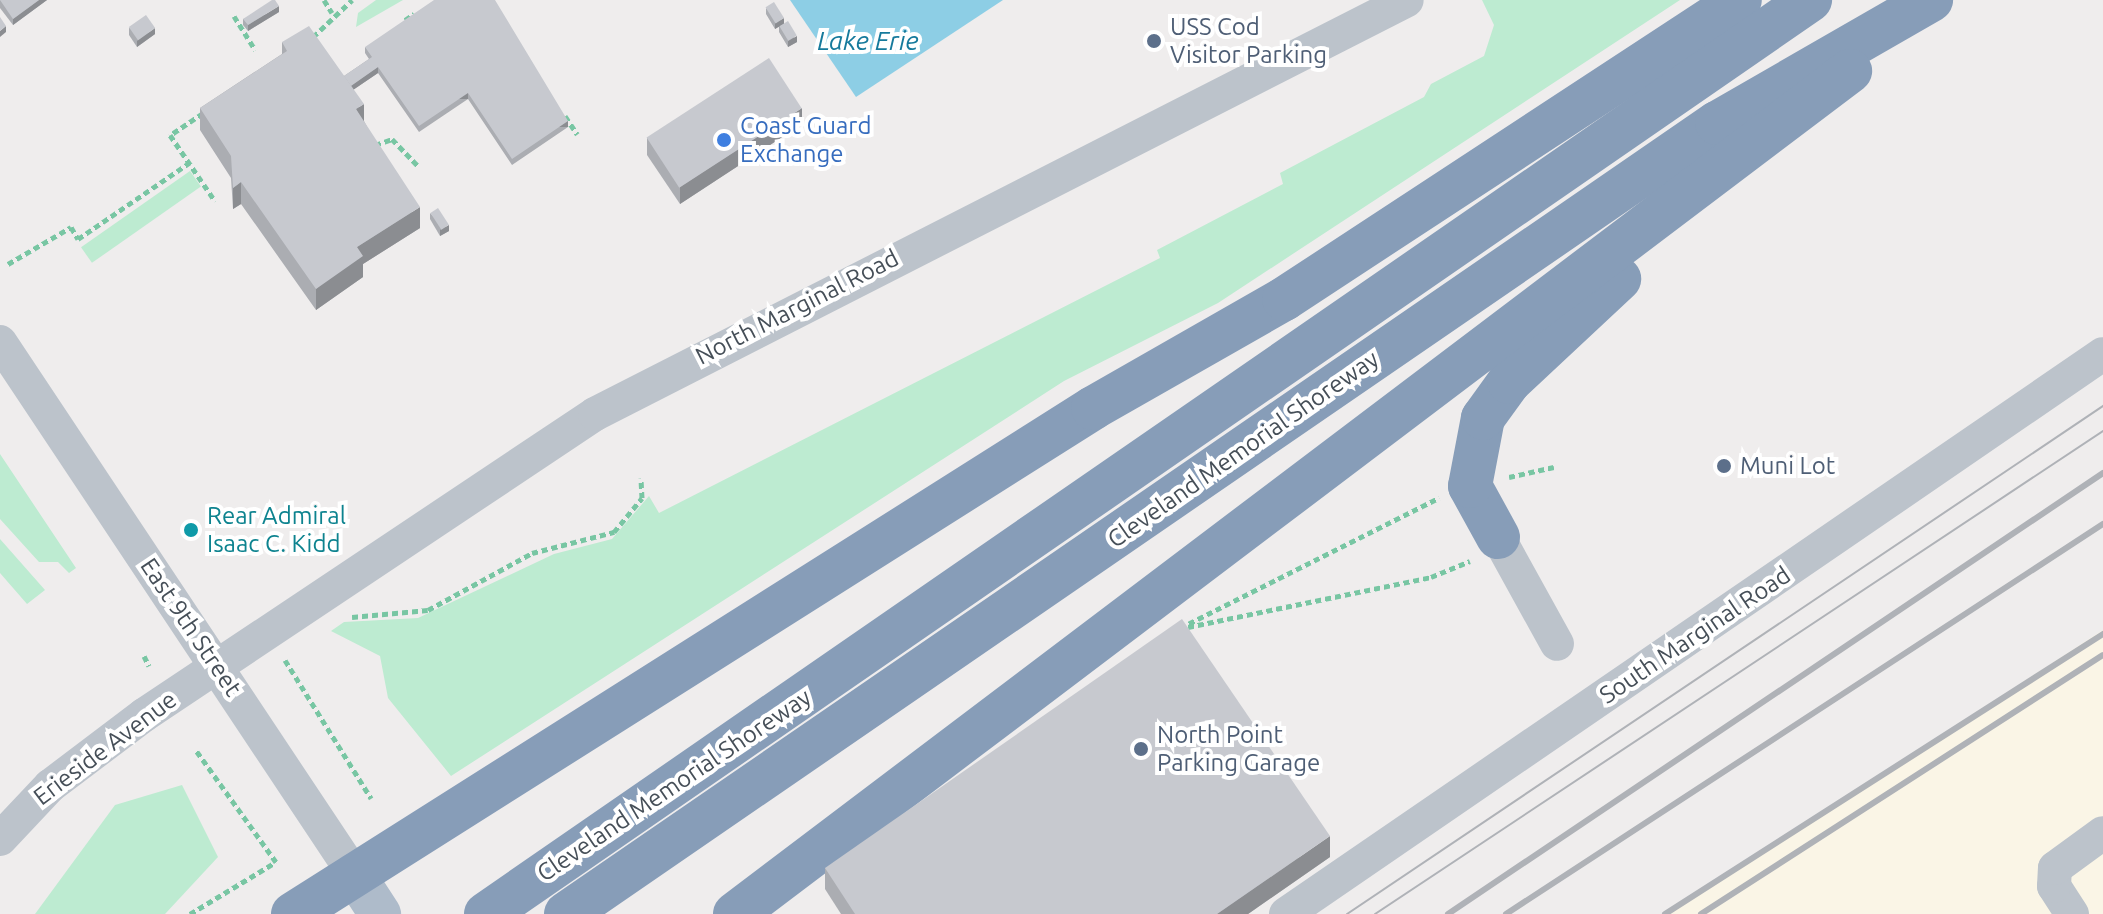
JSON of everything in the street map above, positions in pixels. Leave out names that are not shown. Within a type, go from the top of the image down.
[{"type":"highway","points":[[293,914],[1093,408],[1284,299],[1740,0]]},
{"type":"highway","name":"Cleveland Memorial Shoreway","points":[[486,914],[1810,0]]},
{"type":"highway","name":"Cleveland Memorial Shoreway","points":[[566,914],[1717,123],[1931,0]]},
{"type":"highway","points":[[735,914],[1744,157],[1940,0]]},
{"type":"highway","points":[[1505,552],[1470,486],[1483,418],[1526,365],[1744,157]]},
{"type":"main road","name":"East 9th Street","points":[[354,874],[380,914]]},
{"type":"street","name":"North Marginal Road","points":[[217,666],[649,383],[1407,0]]},
{"type":"street","name":"East 9th Street","points":[[0,342],[354,874]]},
{"type":"street","name":"South Marginal Road","points":[[1286,914],[2103,354]]},
{"type":"street","points":[[1505,552],[1557,644]]},
{"type":"street","name":"Erieside Avenue","points":[[0,839],[83,760],[217,666]]},
{"type":"street","points":[[2072,914],[2054,886],[2055,868],[2103,833]]},
{"type":"path","points":[[324,0],[332,13]]},
{"type":"path","points":[[308,43],[332,13],[352,0]]},
{"type":"path","points":[[405,20],[425,7]]},
{"type":"path","points":[[234,16],[255,50]]},
{"type":"path","points":[[208,110],[170,135],[215,201]]},
{"type":"path","points":[[561,110],[577,134]]},
{"type":"path","points":[[370,137],[377,148],[392,139],[420,168]]},
{"type":"path","points":[[8,264],[71,227],[78,239],[189,163]]},
{"type":"path","points":[[1502,479],[1554,467]]},
{"type":"path","points":[[343,617],[428,610],[532,553],[614,532],[642,498],[641,478]]},
{"type":"path","points":[[1179,628],[1451,491]]},
{"type":"path","points":[[1179,628],[1363,593],[1505,552]]},
{"type":"path","points":[[1179,628],[1188,641]]},
{"type":"path","points":[[296,651],[284,659],[371,798]]},
{"type":"path","points":[[144,656],[149,666]]},
{"type":"path","points":[[190,914],[276,862],[195,749]]},
{"type":"shaded area","points":[[2103,630],[2103,914],[1664,914]]},
{"type":"green space","points":[[376,0],[403,0],[356,27],[358,13]]},
{"type":"green space","points":[[1482,0],[1680,0],[1218,303],[1064,381],[451,776],[388,698],[380,656],[331,631],[344,622],[418,618],[554,554],[612,539],[649,496],[659,513],[1160,258],[1157,250],[1283,184],[1280,173],[1424,97],[1431,84],[1484,56],[1494,25]]},
{"type":"green space","points":[[190,171],[201,187],[92,263],[81,247]]},
{"type":"green space","points":[[0,454],[76,568],[69,573],[58,562],[39,562],[0,519]]},
{"type":"green space","points":[[0,539],[45,590],[27,604],[0,573]]},
{"type":"green space","points":[[182,785],[218,857],[165,914],[35,914],[115,805]]},
{"type":"water","name":"Lake Erie","points":[[790,0],[1003,0],[856,97]]},
{"type":"building","points":[[0,0],[39,0],[13,19]]},
{"type":"building","points":[[272,0],[279,6],[248,25],[243,19]]},
{"type":"building","points":[[434,0],[495,0],[568,121],[512,159],[468,93],[419,126],[378,67],[351,86],[344,76],[372,57],[365,47]]},
{"type":"building","points":[[774,2],[784,18],[776,23],[766,7]]},
{"type":"building","points":[[146,15],[155,28],[138,40],[129,27]]},
{"type":"building","points":[[0,17],[6,26],[0,31]]},
{"type":"building","points":[[788,21],[797,36],[788,41],[779,26]]},
{"type":"building","points":[[309,26],[364,104],[356,109],[420,207],[357,247],[363,256],[316,289],[241,182],[233,188],[231,156],[200,108],[287,51],[282,42]]},
{"type":"building","name":"Coast Guard Exchange","points":[[769,58],[802,108],[679,188],[647,138]]},
{"type":"building","points":[[438,208],[449,225],[441,230],[430,213]]},
{"type":"building","name":"North Point Parking Garage","points":[[1182,619],[1330,836],[1217,914],[855,914],[825,868]]},
{"type":"tram line","points":[[1347,914],[2103,406]]},
{"type":"tram line","points":[[1375,914],[2103,431]]},
{"type":"railway","points":[[1448,914],[2103,473]]},
{"type":"railway","points":[[1506,914],[2103,524]]},
{"type":"railway","points":[[1665,914],[2103,634]]},
{"type":"railway","points":[[1701,914],[2103,655]]},
{"type":"place","name":"USS Cod Visitor Parking","points":[[1154,41]]},
{"type":"place","name":"Coast Guard Exchange","points":[[724,140]]},
{"type":"place","name":"Muni Lot","points":[[1724,466]]},
{"type":"place","name":"Rear Admiral Isaac C. Kidd","points":[[191,530]]},
{"type":"place","name":"North Point Parking Garage","points":[[1141,749]]}]
